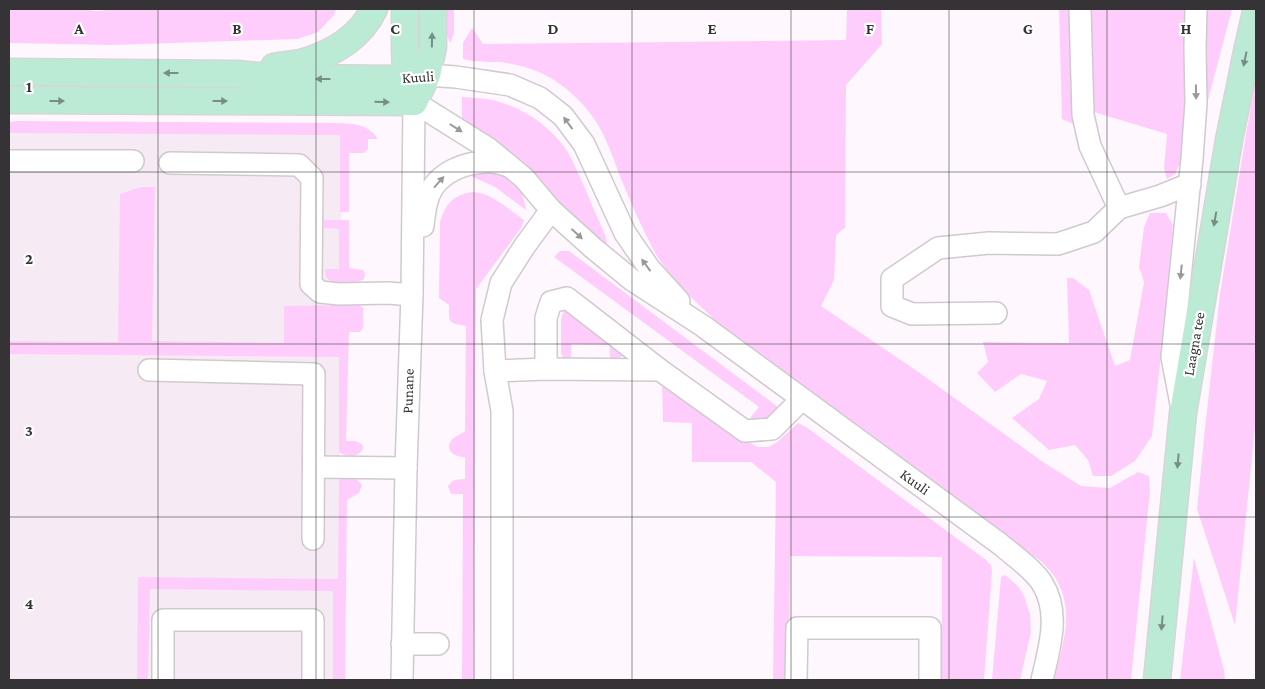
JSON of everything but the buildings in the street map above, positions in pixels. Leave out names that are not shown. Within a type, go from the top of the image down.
[{"type":"main road","points":[[237,74],[299,64],[336,49],[353,37],[370,17],[374,9]]},
{"type":"main road","name":"Punane","points":[[405,9],[405,46],[416,85]]},
{"type":"main road","name":"Punane","points":[[416,85],[433,46],[433,9]]},
{"type":"main road","name":"Laagna tee","points":[[1157,680],[1183,413],[1229,140],[1256,12]]},
{"type":"main road","name":"Kuuli","points":[[9,72],[237,74],[416,85]]},
{"type":"main road","name":"Kuuli","points":[[9,100],[416,85]]},
{"type":"street","points":[[1080,9],[1083,115],[1090,146],[1119,208]]},
{"type":"street","points":[[1183,413],[1172,358],[1190,184],[1196,103],[1196,9]]},
{"type":"street","name":"Kuuli","points":[[416,85],[456,77],[510,85],[540,98],[563,116],[584,144],[617,216],[648,268],[703,326]]},
{"type":"street","name":"Kuuli","points":[[416,85],[524,178],[551,210],[632,280],[703,326],[1000,544],[1032,571],[1042,583],[1050,598],[1052,616],[1052,634],[1042,680]]},
{"type":"street","name":"Punane","points":[[402,680],[416,85]]},
{"type":"street","points":[[9,162],[133,162]]},
{"type":"street","points":[[170,163],[299,165],[312,178],[311,284],[320,292],[412,295],[424,212],[429,194],[440,178],[472,163],[491,162],[509,166]]},
{"type":"street","points":[[996,312],[912,314],[892,306],[892,279],[938,248],[989,243],[1058,244],[1066,242],[1094,232],[1119,208],[1160,196],[1190,184]]},
{"type":"street","points":[[502,680],[502,411],[495,371],[492,320],[501,283],[524,246],[551,210]]},
{"type":"street","points":[[546,368],[546,318],[551,302],[567,298],[660,370],[745,431],[772,429],[802,399]]},
{"type":"street","points":[[495,371],[546,368],[660,370]]},
{"type":"street","points":[[149,370],[314,374],[313,539]]},
{"type":"street","points":[[314,467],[406,468]]},
{"type":"street","points":[[163,680],[163,620],[313,620],[313,680]]},
{"type":"street","points":[[796,680],[797,628],[930,628],[930,680]]},
{"type":"street","points":[[402,644],[438,644]]},
{"type":"shaded area","points":[[9,9],[81,9],[97,11],[118,9],[336,9],[334,15],[318,32],[297,39],[112,45],[9,43]]},
{"type":"shaded area","points":[[445,9],[454,9],[454,34],[450,43],[445,29]]},
{"type":"shaded area","points":[[847,9],[881,9],[882,44],[846,85],[845,228],[836,235],[834,280],[821,306],[917,371],[1043,462],[1081,486],[1110,488],[1138,472],[1149,476],[1150,490],[1131,680],[1054,680],[1065,630],[1065,606],[1056,578],[1042,562],[717,322],[691,297],[667,271],[654,251],[596,121],[583,104],[559,83],[541,73],[514,64],[463,59],[463,43],[472,28],[483,44],[846,40]]},
{"type":"shaded area","points":[[1059,9],[1074,9],[1077,117],[1073,124],[1062,119]]},
{"type":"shaded area","points":[[1086,9],[1186,9],[1187,122],[1183,157],[1175,174],[1167,179],[1164,168],[1167,134],[1087,110]]},
{"type":"shaded area","points":[[1205,9],[1232,9],[1207,104]]},
{"type":"shaded area","points":[[1256,80],[1256,418],[1235,625],[1197,509],[1220,294]]},
{"type":"shaded area","points":[[462,97],[493,100],[514,107],[551,131],[565,148],[584,186],[605,235],[607,243],[605,246],[489,138],[462,119]]},
{"type":"shaded area","points":[[9,122],[343,123],[365,127],[378,139],[368,139],[368,149],[364,153],[349,153],[349,212],[340,212],[340,135],[9,133]]},
{"type":"shaded area","points":[[9,132],[342,134],[338,680],[9,680]]},
{"type":"shaded area","points":[[493,171],[517,184],[526,210],[495,187],[468,173]]},
{"type":"shaded area","points":[[141,187],[155,187],[152,341],[284,343],[284,306],[360,305],[363,308],[363,328],[360,332],[349,332],[346,441],[355,441],[362,444],[363,448],[359,454],[349,456],[339,452],[339,357],[9,354],[9,341],[118,342],[120,194]]},
{"type":"shaded area","points":[[473,192],[493,198],[524,220],[521,228],[476,289],[473,680],[462,680],[463,494],[451,494],[448,486],[454,481],[465,479],[465,457],[452,453],[449,445],[455,437],[465,431],[466,326],[450,321],[449,305],[439,298],[440,222],[451,201],[460,195]]},
{"type":"shaded area","points":[[1150,213],[1166,213],[1173,225],[1152,436],[1135,461],[1111,476],[1093,476],[1088,460],[1075,445],[1049,450],[1012,418],[1039,399],[1047,381],[1021,374],[995,392],[977,373],[988,362],[983,342],[1069,343],[1067,278],[1073,278],[1089,290],[1115,366],[1130,360],[1144,282],[1139,267],[1144,227]]},
{"type":"shaded area","points":[[324,220],[349,220],[349,268],[363,270],[365,273],[364,279],[361,281],[339,284],[331,282],[326,277],[325,269],[339,269],[339,229],[324,228]]},
{"type":"shaded area","points":[[560,251],[569,251],[778,407],[774,416],[760,422],[750,418],[759,407],[554,257]]},
{"type":"shaded area","points":[[567,310],[623,350],[623,355],[620,358],[610,359],[610,345],[571,344],[571,359],[563,357],[561,353],[561,320],[563,312]]},
{"type":"shaded area","points":[[665,383],[743,439],[758,447],[768,447],[776,443],[798,423],[806,427],[986,560],[991,565],[992,572],[984,680],[942,680],[942,557],[790,556],[789,680],[773,680],[776,482],[751,462],[692,462],[692,423],[663,422],[662,385]]},
{"type":"shaded area","points":[[342,478],[356,479],[362,485],[359,493],[347,500],[345,680],[333,680],[333,591],[150,589],[148,680],[137,680],[138,577],[338,579],[339,480]]},
{"type":"shaded area","points":[[1194,558],[1224,670],[1225,680],[1180,680]]},
{"type":"shaded area","points":[[1005,575],[1018,586],[1024,596],[1030,614],[1031,632],[1020,680],[992,680],[1001,577]]}]
